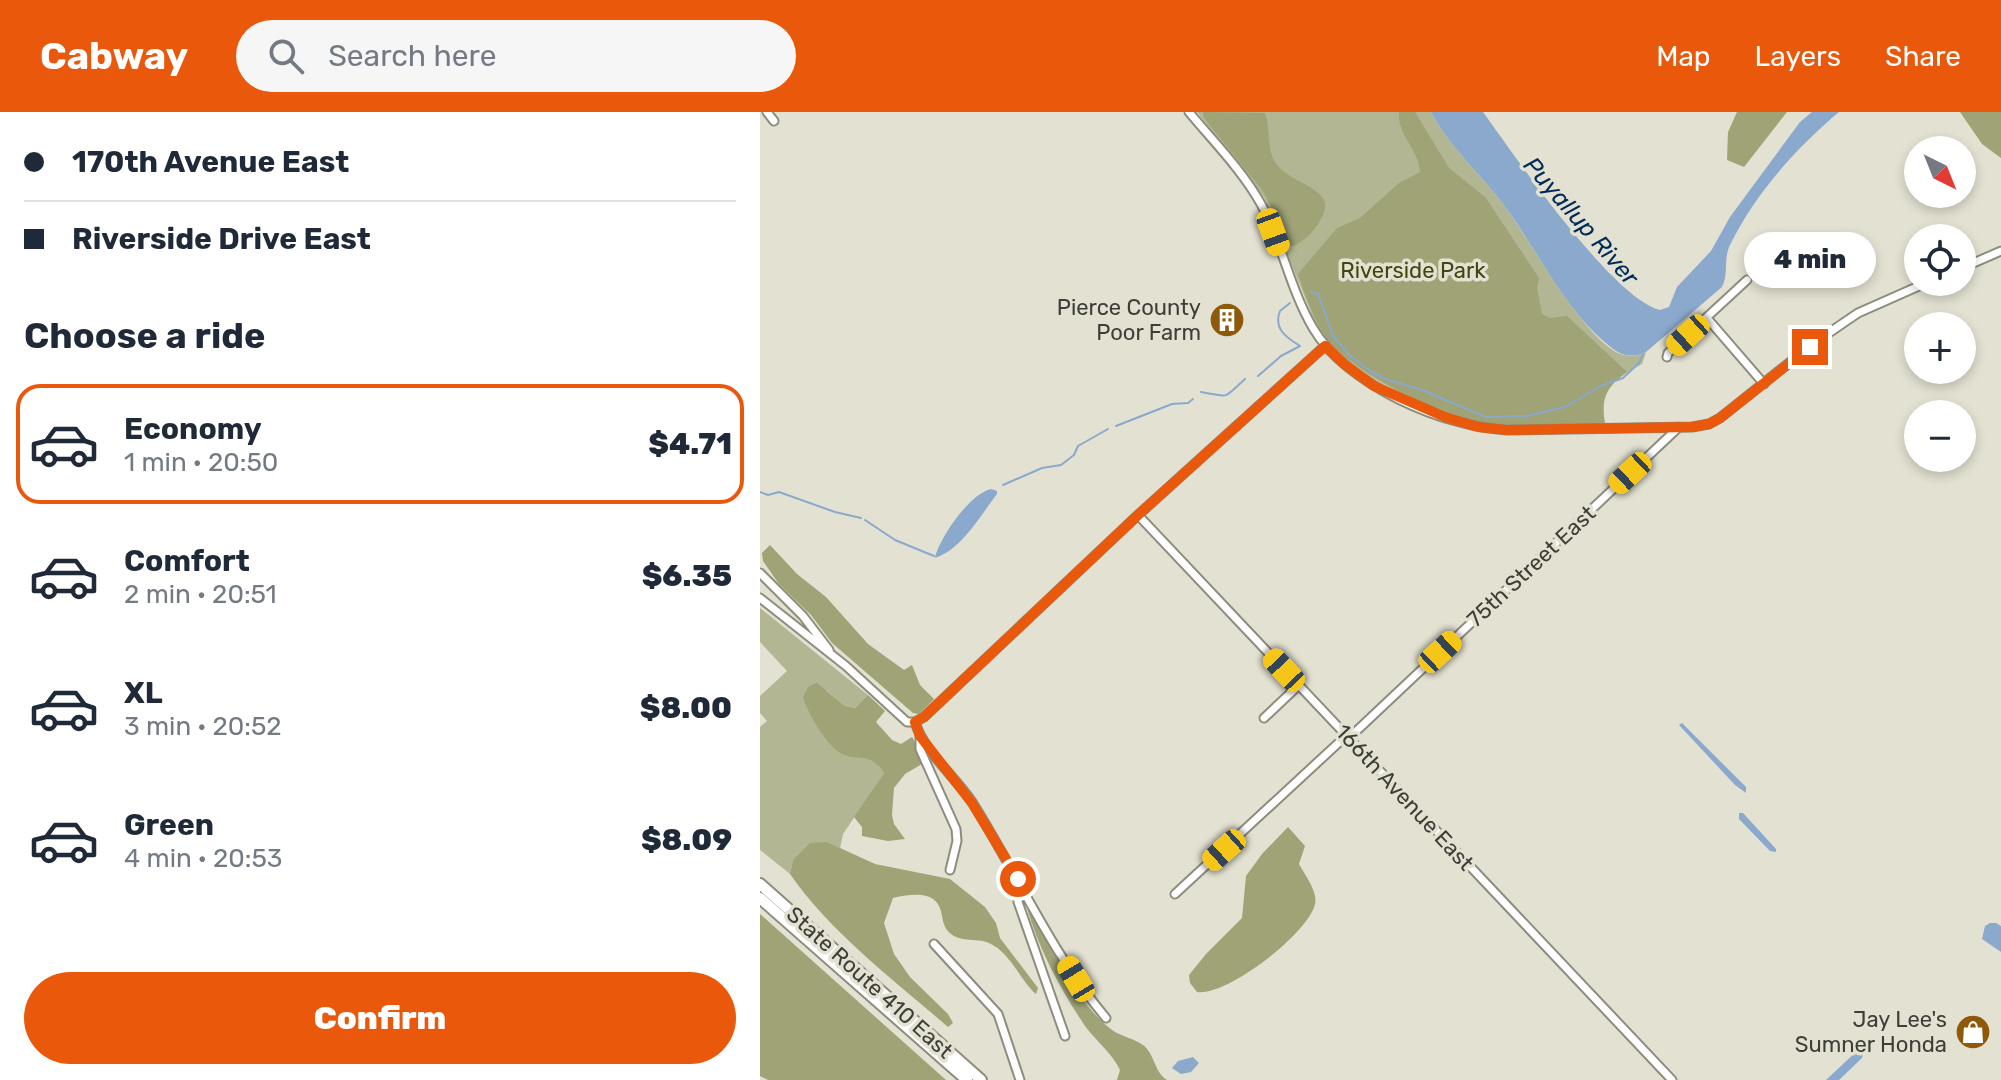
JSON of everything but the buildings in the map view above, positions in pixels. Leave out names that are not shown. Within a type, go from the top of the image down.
[{"type":"highway","name":"State Route 410 East","points":[[760,884],[981,1080]]},
{"type":"highway","name":"State Route 410 East","points":[[760,898],[967,1080]]},
{"type":"street","points":[[767,112],[774,121]]},
{"type":"street","points":[[1189,112],[1259,201],[1302,305],[1325,346],[1374,386],[1445,417],[1478,427],[1507,430],[1679,427],[1714,422],[1814,343],[1858,313],[1904,293]]},
{"type":"street","points":[[1976,262],[2001,251]]},
{"type":"street","points":[[1667,357],[1747,280]]},
{"type":"street","points":[[1707,318],[1764,384]]},
{"type":"street","points":[[760,598],[832,655],[907,722],[915,722],[1325,346]]},
{"type":"street","name":"75th Street East","points":[[1175,894],[1679,427]]},
{"type":"street","name":"166th Avenue East","points":[[1138,515],[1672,1080]]},
{"type":"street","points":[[760,573],[803,616],[832,655]]},
{"type":"street","points":[[1264,718],[1299,685]]},
{"type":"street","points":[[915,722],[920,736],[964,791],[1076,979],[1106,1018]]},
{"type":"street","points":[[920,736],[920,749],[956,829],[957,841],[950,870]]},
{"type":"street","points":[[1018,879],[1018,902],[1065,1036]]},
{"type":"street","points":[[934,944],[998,1014],[1020,1080]]},
{"type":"green space","name":"Riverside Park","points":[[1197,112],[1431,112],[1455,147],[1500,200],[1586,324],[1616,352],[1631,356],[1646,352],[1642,364],[1616,381],[1607,394],[1604,402],[1605,424],[1518,427],[1474,423],[1398,392],[1354,365],[1317,327],[1264,197]]},
{"type":"green space","points":[[1203,112],[1265,113],[1270,151],[1275,162],[1324,200],[1324,213],[1320,221],[1303,241],[1291,246],[1263,191],[1204,118]]},
{"type":"green space","name":"Riverside Park","points":[[1399,112],[1415,112],[1449,168],[1485,197],[1539,278],[1537,288],[1542,314],[1550,318],[1567,316],[1627,372],[1606,394],[1603,407],[1605,424],[1513,425],[1465,418],[1421,401],[1374,377],[1325,336],[1298,274],[1337,228],[1360,218],[1399,183],[1420,172],[1416,156],[1401,128]]},
{"type":"green space","points":[[1737,112],[1787,112],[1744,167],[1727,160],[1728,132]]},
{"type":"green space","points":[[1960,112],[2001,112],[2001,158],[1982,144]]},
{"type":"green space","points":[[770,545],[797,574],[826,597],[868,644],[904,670],[912,665],[920,685],[934,699],[919,714],[913,713],[832,643],[811,615],[779,584],[763,561],[762,553]]},
{"type":"green space","points":[[760,608],[868,695],[855,708],[845,706],[826,690],[856,756],[873,761],[884,773],[843,834],[840,848],[827,842],[793,860],[790,874],[760,850],[760,727],[767,721],[760,713],[760,696],[787,671],[760,642]]},
{"type":"green space","points":[[817,683],[845,706],[855,708],[868,695],[885,711],[876,722],[892,740],[901,744],[912,737],[914,740],[922,764],[905,774],[894,788],[892,815],[894,824],[905,839],[888,841],[862,836],[862,827],[854,817],[884,773],[873,761],[839,752],[823,735],[803,697],[809,686]]},
{"type":"green space","points":[[1288,827],[1305,846],[1299,864],[1315,894],[1315,904],[1309,916],[1298,931],[1265,961],[1227,984],[1197,992],[1190,983],[1189,975],[1242,918],[1246,876]]},
{"type":"green space","points":[[827,842],[875,864],[950,879],[985,907],[996,923],[1000,938],[1038,988],[1036,994],[997,947],[951,934],[945,928],[935,901],[918,895],[893,898],[884,923],[894,954],[910,977],[948,1014],[953,1023],[948,1027],[844,936],[790,874],[793,860],[810,843]]},
{"type":"green space","points":[[1027,908],[1031,909],[1056,958],[1091,1009],[1115,1032],[1143,1045],[1167,1080],[1117,1080],[1120,1070],[1085,1026],[1068,998],[1044,954]]},
{"type":"green space","points":[[760,914],[946,1080],[768,1080],[760,1076]]},
{"type":"water","points":[[1431,112],[1483,112],[1540,191],[1592,254],[1640,300],[1660,310],[1669,307],[1677,287],[1711,251],[1730,217],[1800,122],[1812,112],[1839,112],[1792,156],[1764,190],[1728,250],[1722,287],[1646,352],[1630,355],[1611,348],[1577,313],[1513,218],[1446,136]]},
{"type":"water","points":[[991,489],[997,494],[970,531],[945,554],[935,558],[956,518],[974,499]]},
{"type":"water","points":[[1682,723],[1746,787],[1746,793],[1679,725]]},
{"type":"water","points":[[1739,813],[1743,813],[1776,852],[1770,851],[1739,819]]},
{"type":"water","points":[[1990,923],[2001,926],[2001,952],[1982,939],[1985,926]]},
{"type":"water","points":[[1858,1050],[1863,1054],[1862,1058],[1839,1080],[1826,1080]]},
{"type":"water","points":[[1193,1057],[1199,1063],[1191,1072],[1181,1074],[1172,1068],[1178,1061]]},
{"type":"waterway","points":[[1311,292],[1318,294],[1333,336],[1348,354],[1370,371],[1486,417],[1527,416],[1565,407],[1601,386],[1623,378],[1639,363],[1643,354]]},
{"type":"waterway","points":[[1258,376],[1281,356],[1300,346],[1286,336],[1278,323],[1280,311],[1290,303]]},
{"type":"waterway","points":[[1201,392],[1225,395],[1245,379]]},
{"type":"waterway","points":[[1116,426],[1193,399]]},
{"type":"waterway","points":[[1003,485],[1042,468],[1061,465],[1074,455],[1078,446],[1108,429]]},
{"type":"waterway","points":[[760,492],[768,495],[779,492],[861,518]]},
{"type":"waterway","points":[[865,520],[895,540],[934,556]]},
{"type":"place","name":"Pierce County Poor Farm","points":[[1227,320]]},
{"type":"place","name":"Jay Lee's Sumner Honda","points":[[1973,1032]]},
{"type":"route","points":[[1018,879],[957,781],[920,736],[915,722],[1325,346],[1355,374],[1398,398],[1466,424],[1507,430],[1692,427],[1709,424],[1737,407],[1810,347]]},
{"type":"water label","name":"Puyallup River","points":[[1581,221]]}]
